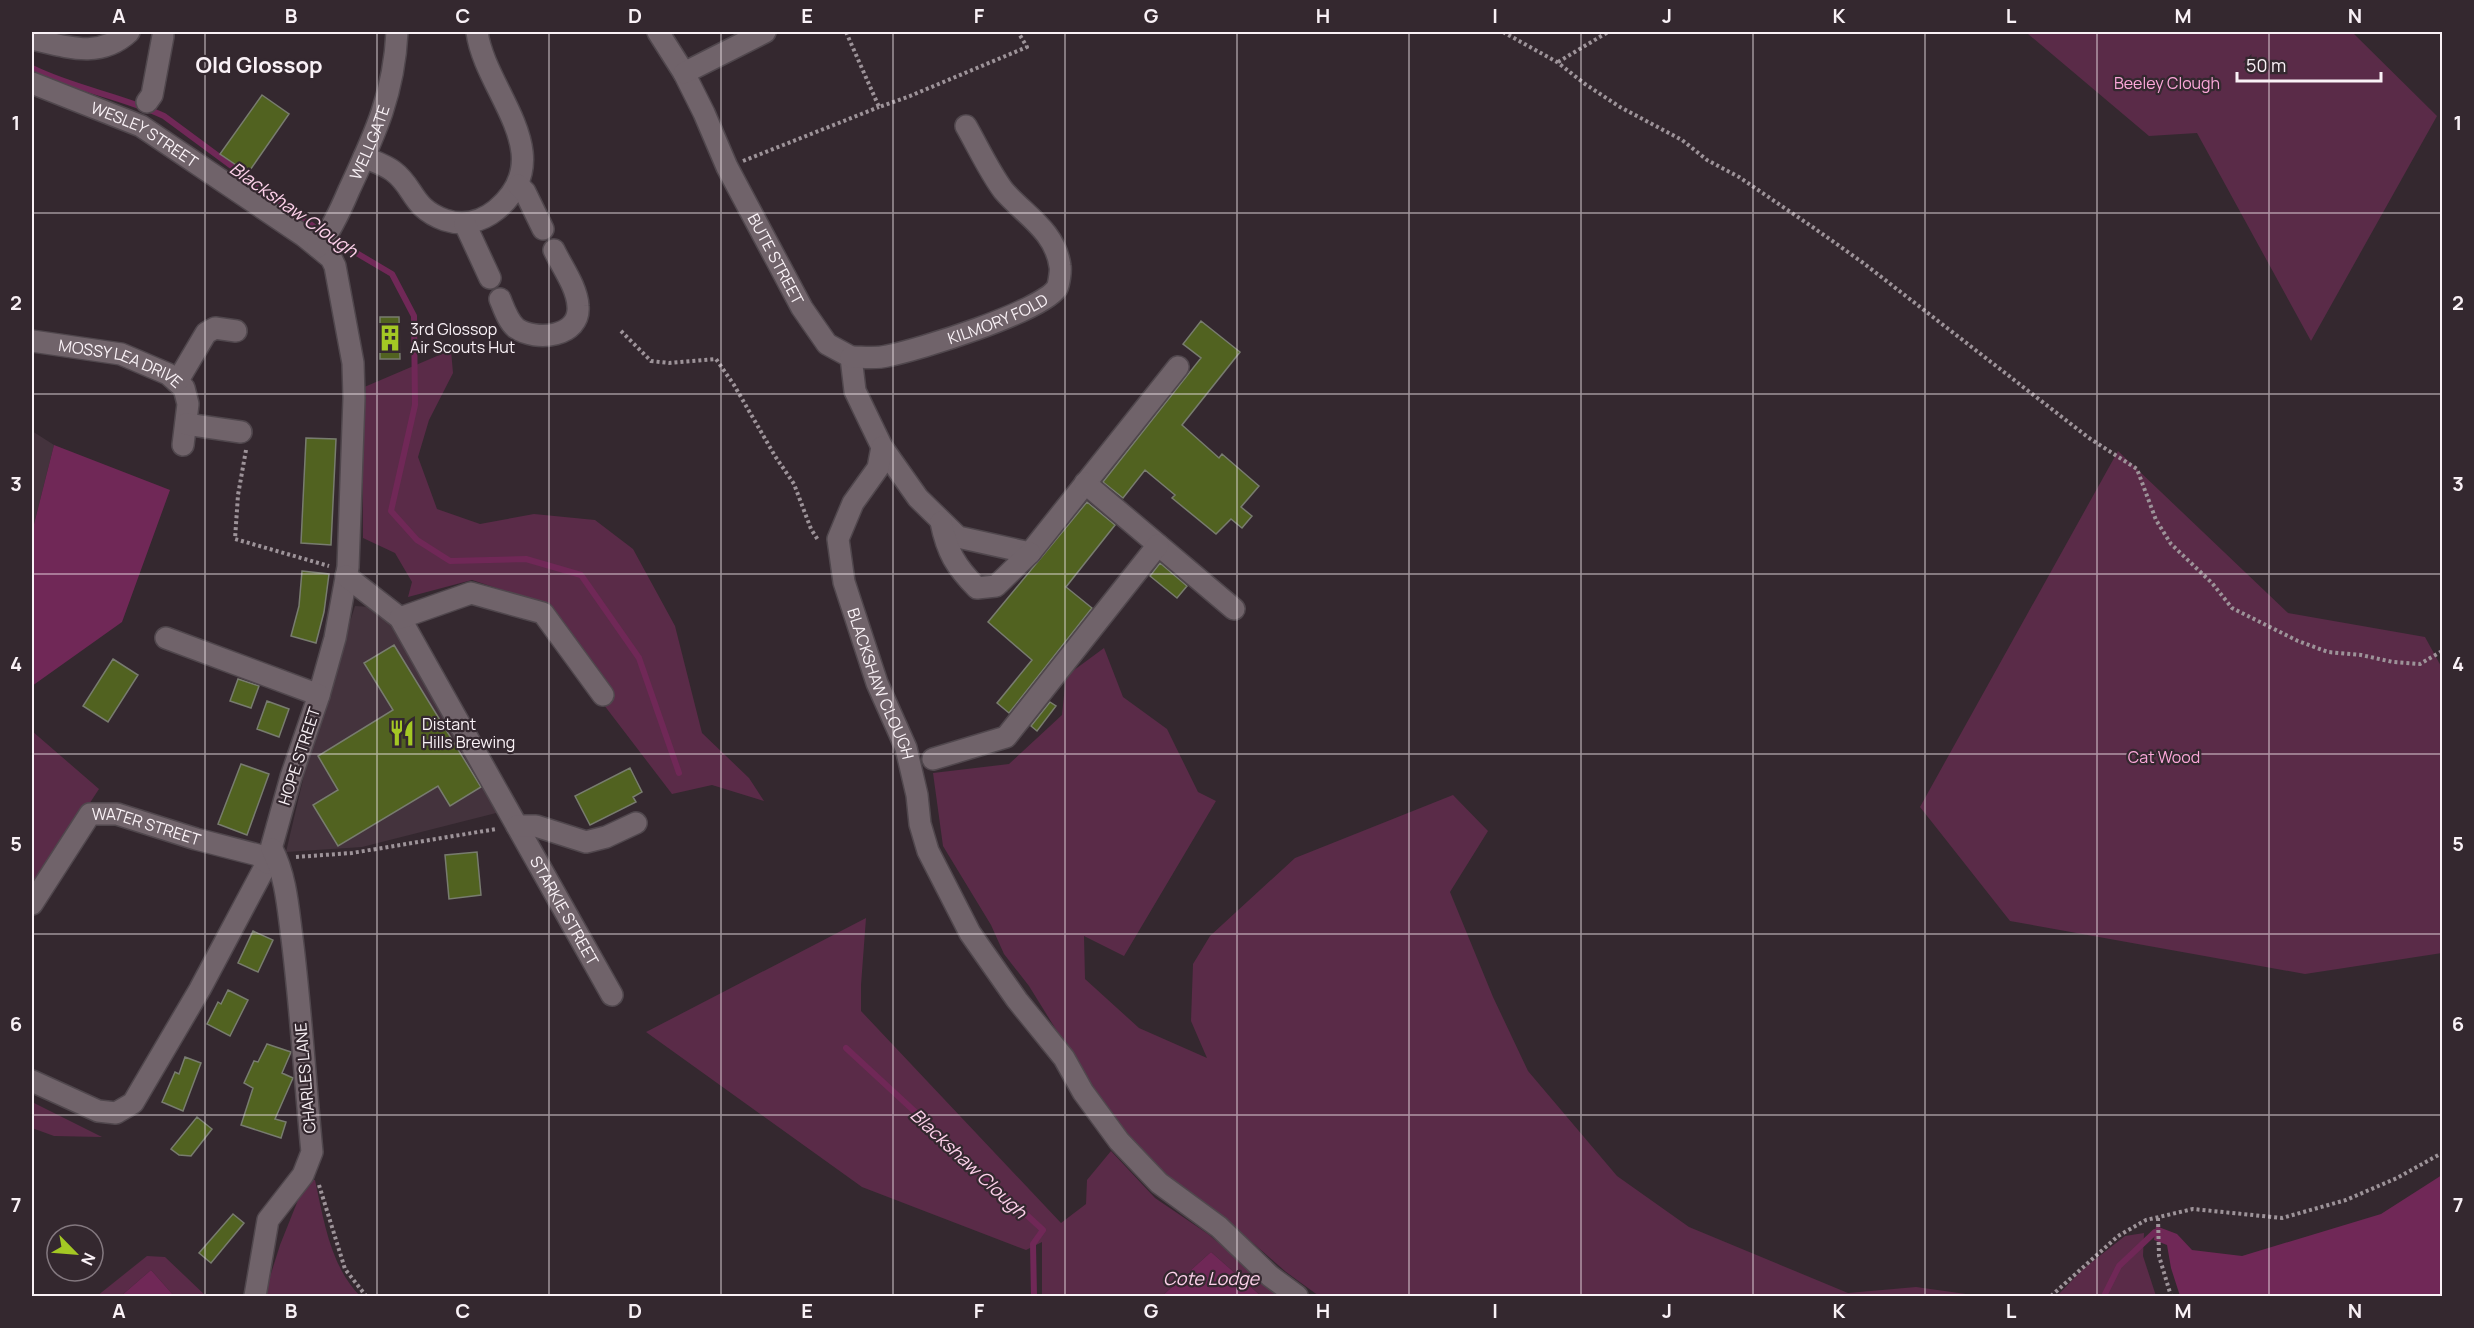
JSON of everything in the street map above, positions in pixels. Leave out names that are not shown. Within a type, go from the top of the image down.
[{"type":"street","points":[[32,39],[93,49],[113,44],[129,32]]},
{"type":"street","name":"WELLGATE","points":[[323,239],[364,157],[392,84],[397,32]]},
{"type":"street","points":[[364,157],[392,170],[402,179],[418,204],[429,213],[445,220],[465,224],[494,211],[518,185],[524,167],[524,150],[480,50],[477,32]]},
{"type":"street","name":"BUTE STREET","points":[[658,32],[684,73],[704,113],[726,167],[802,308],[827,344],[851,357]]},
{"type":"street","points":[[684,73],[765,32]]},
{"type":"street","points":[[147,102],[152,95],[157,33]]},
{"type":"street","name":"WESLEY STREET","points":[[32,83],[141,126],[323,239],[335,266]]},
{"type":"street","name":"KILMORY FOLD","points":[[851,357],[885,357],[955,338],[1033,304],[1057,288],[1061,267],[1053,245],[1035,219],[1004,190],[966,126]]},
{"type":"street","points":[[518,185],[525,192],[543,229]]},
{"type":"street","points":[[465,224],[490,278]]},
{"type":"street","points":[[500,299],[510,321],[522,331],[554,335],[566,330],[575,320],[579,308],[576,295],[554,250]]},
{"type":"street","name":"HOPE STREET","points":[[32,1081],[98,1111],[116,1113],[133,1103],[200,989],[272,857],[291,777],[319,695],[334,638],[347,572],[354,398],[353,363],[335,266]]},
{"type":"street","points":[[177,382],[206,333],[215,328],[236,331]]},
{"type":"street","name":"MOSSY LEA DRIVE","points":[[32,341],[120,354],[168,374],[184,388],[188,404],[183,445]]},
{"type":"street","points":[[851,357],[855,391],[882,447],[918,498],[958,537],[1029,553]]},
{"type":"street","points":[[940,519],[944,538],[959,571],[977,588],[996,586],[1029,553],[1178,367]]},
{"type":"street","points":[[186,424],[231,430]]},
{"type":"street","name":"BLACKSHAW CLOUGH","points":[[882,447],[878,468],[853,503],[838,539],[844,582],[878,683],[906,748],[917,795],[920,824],[928,851],[970,933],[1017,1000],[1064,1058],[1083,1092],[1119,1141],[1159,1183],[1219,1227],[1270,1276],[1297,1296]]},
{"type":"street","points":[[1085,483],[1234,609]]},
{"type":"street","points":[[933,759],[1006,736],[1158,545]]},
{"type":"street","points":[[347,572],[400,618],[471,593],[543,613],[603,695]]},
{"type":"street","name":"STARKIE STREET","points":[[400,618],[612,995]]},
{"type":"street","points":[[166,638],[319,695]]},
{"type":"street","name":"WATER STREET","points":[[32,904],[90,814],[117,814],[196,839],[272,857]]},
{"type":"street","points":[[517,826],[536,826],[586,842],[606,837],[636,823]]},
{"type":"street","name":"CHARLES LANE","points":[[255,1296],[268,1220],[303,1175],[312,1152],[297,980],[285,892],[272,857]]},
{"type":"path","points":[[846,32],[879,107]]},
{"type":"path","points":[[726,167],[910,96],[1027,47],[1018,32]]},
{"type":"path","points":[[1503,32],[1557,62],[1585,84],[1620,106],[1682,140],[1707,160],[1739,177],[1824,235],[2089,438],[2137,469],[2156,520],[2167,538],[2212,583],[2232,608],[2298,641],[2328,652],[2420,664],[2442,651]]},
{"type":"path","points":[[1557,62],[1608,32]]},
{"type":"path","points":[[621,331],[651,362],[669,363],[716,359],[794,484],[811,529],[824,548]]},
{"type":"path","points":[[231,430],[249,434],[238,495],[235,539],[347,572]]},
{"type":"path","points":[[272,857],[352,853],[517,826]]},
{"type":"path","points":[[312,1152],[333,1234],[345,1269],[366,1296]]},
{"type":"path","points":[[2050,1296],[2118,1236],[2146,1220],[2193,1209],[2282,1218],[2346,1200],[2397,1178],[2442,1153]]},
{"type":"path","points":[[2158,1218],[2159,1256],[2171,1295]]},
{"type":"shaded area","points":[[32,431],[54,445],[32,532]]},
{"type":"shaded area","points":[[355,606],[371,607],[402,635],[504,811],[362,847],[286,852],[310,750]]},
{"type":"green space","name":"Beeley Clough","points":[[2021,32],[2352,32],[2437,116],[2311,341],[2197,133],[2149,136],[2028,34]]},
{"type":"green space","points":[[451,350],[453,373],[429,420],[418,457],[437,509],[480,524],[534,514],[595,520],[633,549],[675,626],[702,733],[749,778],[764,801],[712,785],[672,794],[604,705],[613,698],[545,604],[472,580],[408,597],[412,582],[395,553],[363,538],[362,388]]},
{"type":"green space","name":"Cat Wood","points":[[2118,451],[2288,613],[2425,637],[2442,668],[2442,953],[2305,974],[2010,921],[1920,807]]},
{"type":"green space","points":[[1104,648],[1123,697],[1167,729],[1198,792],[1216,801],[1124,956],[1084,936],[1085,979],[1139,1028],[1207,1058],[1191,1021],[1193,964],[1210,936],[1295,858],[1453,795],[1488,831],[1450,892],[1493,997],[1528,1071],[1617,1176],[1689,1227],[1848,1293],[1916,1287],[1969,1296],[1319,1296],[1286,1272],[1221,1215],[1180,1187],[1127,1137],[1091,1086],[1029,986],[1004,954],[991,925],[943,846],[933,773],[1009,764],[1062,715],[1066,676]]},
{"type":"green space","points":[[32,731],[99,789],[32,891]]},
{"type":"green space","points":[[866,918],[861,1011],[1061,1223],[1086,1204],[1087,1180],[1111,1151],[1155,1198],[1208,1234],[1281,1296],[1261,1296],[1211,1252],[1162,1296],[1042,1296],[1042,1242],[1026,1250],[862,1187],[646,1032]]},
{"type":"green space","points":[[32,1102],[102,1137],[54,1136],[32,1128]]},
{"type":"green space","points":[[306,1180],[315,1180],[325,1227],[335,1256],[350,1284],[360,1296],[264,1296],[280,1245]]},
{"type":"green space","points":[[2144,1233],[2143,1256],[2156,1296],[2057,1296],[2083,1269],[2125,1236]]},
{"type":"green space","points":[[147,1256],[165,1257],[206,1296],[174,1296],[151,1270],[121,1296],[97,1296]]},
{"type":"water","points":[[54,445],[170,490],[122,622],[32,686],[32,532]]},
{"type":"water","points":[[2442,1175],[2442,1296],[2180,1296],[2171,1268],[2167,1245],[2154,1240],[2156,1226],[2177,1234],[2192,1250],[2242,1256],[2381,1214]]},
{"type":"water","name":"Cote Lodge","points":[[1211,1252],[1261,1296],[1162,1296]]},
{"type":"water","points":[[151,1270],[174,1296],[121,1296]]},
{"type":"building","points":[[262,95],[289,114],[248,173],[220,154]]},
{"type":"building","name":"3rd Glossop Air Scouts Hut","points":[[380,317],[399,317],[400,359],[380,359]]},
{"type":"building","points":[[1201,321],[1240,352],[1182,425],[1219,458],[1222,454],[1259,486],[1241,507],[1252,516],[1242,528],[1231,519],[1216,534],[1172,498],[1175,495],[1145,470],[1123,498],[1103,482],[1201,358],[1183,344]]},
{"type":"building","points":[[306,438],[336,439],[331,545],[301,543]]},
{"type":"building","points":[[1087,502],[1115,525],[1066,587],[1092,608],[1009,713],[997,703],[1032,660],[988,622]]},
{"type":"building","points":[[1160,563],[1187,586],[1177,598],[1150,576]]},
{"type":"building","points":[[302,571],[329,574],[324,612],[316,643],[291,636],[299,606]]},
{"type":"building","name":"Distant Hills Brewing","points":[[394,645],[481,787],[450,806],[438,786],[338,846],[313,805],[338,790],[318,756],[393,710],[364,663]]},
{"type":"building","points":[[113,659],[138,675],[108,722],[83,706]]},
{"type":"building","points":[[238,679],[259,686],[251,708],[230,701]]},
{"type":"building","points":[[267,701],[289,709],[279,737],[257,729]]},
{"type":"building","points":[[1050,702],[1056,706],[1037,731],[1031,726]]},
{"type":"building","points":[[241,764],[269,774],[247,835],[218,824]]},
{"type":"building","points":[[630,768],[642,792],[633,797],[636,802],[590,825],[575,796]]},
{"type":"building","points":[[477,852],[481,895],[449,899],[445,855]]},
{"type":"building","points":[[253,931],[273,940],[258,972],[238,963]]},
{"type":"building","points":[[228,990],[248,1000],[230,1036],[207,1024],[218,1002],[221,1004]]},
{"type":"building","points":[[267,1044],[291,1052],[282,1073],[293,1078],[275,1119],[286,1122],[281,1138],[241,1125],[253,1088],[244,1083],[254,1061],[258,1062]]},
{"type":"building","points":[[185,1057],[201,1063],[183,1111],[162,1102],[175,1072],[179,1074]]},
{"type":"building","points":[[197,1117],[212,1129],[191,1156],[179,1155],[171,1149]]},
{"type":"building","points":[[233,1214],[244,1223],[211,1263],[199,1253]]},
{"type":"waterway","name":"Blackshaw Clough","points":[[32,68],[64,82],[132,103],[164,116],[321,232],[392,274],[414,316],[415,405],[391,511],[417,540],[450,561],[526,559],[581,575],[639,658],[679,773]]},
{"type":"waterway","name":"Blackshaw Clough","points":[[846,1048],[1043,1230],[1033,1244],[1034,1296]]},
{"type":"waterway","points":[[2104,1296],[2119,1266],[2155,1232],[2161,1235]]},
{"type":"place","name":"3rd Glossop Air Scouts Hut","points":[[390,338]]},
{"type":"place","name":"Distant Hills Brewing","points":[[402,733]]},
{"type":"district","name":"Old Glossop","points":[[259,65]]}]
